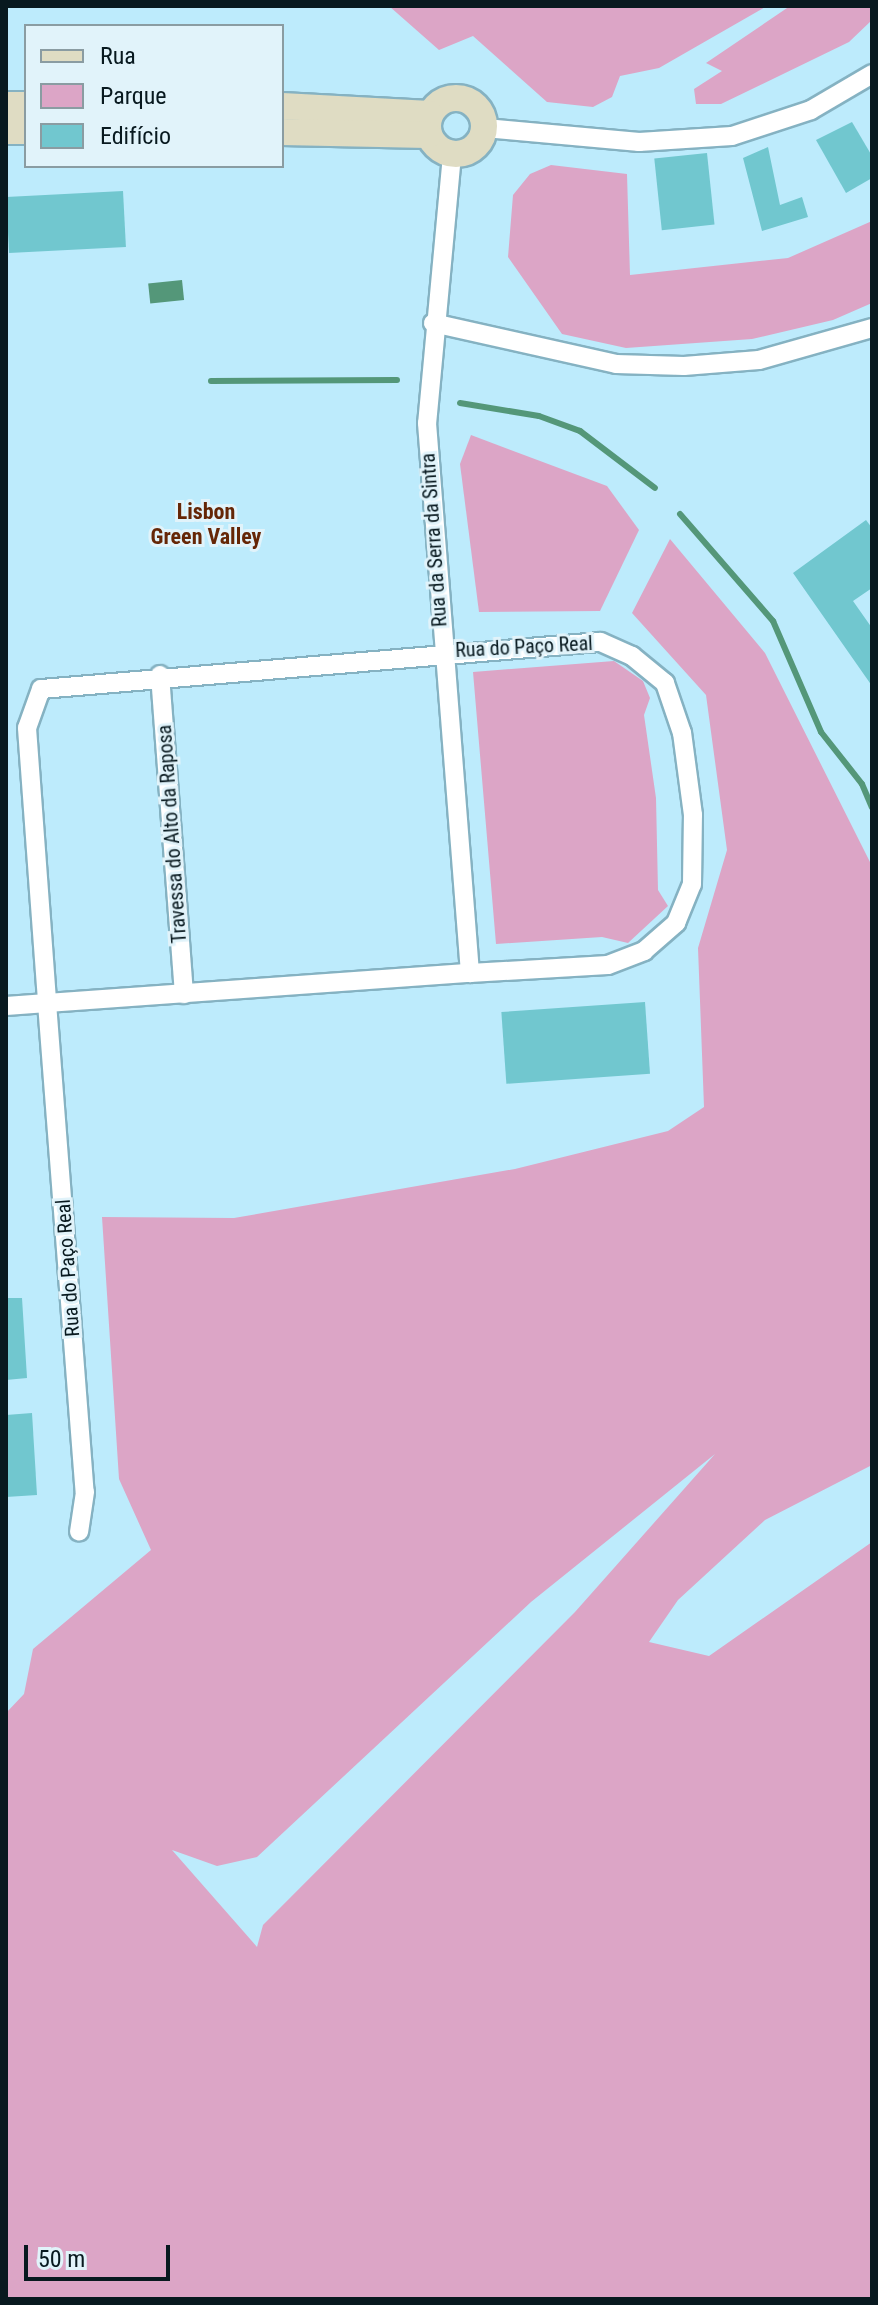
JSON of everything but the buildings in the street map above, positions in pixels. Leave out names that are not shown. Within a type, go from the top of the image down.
[{"type":"street","points":[[485,128],[639,142],[732,136],[811,110],[872,74]]},
{"type":"street","points":[[429,124],[446,99],[469,100],[485,128]]},
{"type":"street","points":[[284,106],[429,124],[452,155],[474,149],[485,128]]},
{"type":"street","points":[[284,132],[429,124]]},
{"type":"street","name":"Rua da Serra da Sintra","points":[[452,155],[433,323],[427,423],[470,973]]},
{"type":"street","points":[[433,323],[602,361],[684,366],[759,360],[872,328]]},
{"type":"street","name":"Rua do Paço Real","points":[[6,1006],[47,1003],[184,994],[470,973],[608,965],[644,951],[676,923],[692,884],[693,815],[682,733],[665,683],[632,656],[600,642],[443,651],[160,675],[41,689],[30,708],[47,1003],[85,1492],[79,1532]]},
{"type":"street","name":"Travessa do Alto da Raposa","points":[[160,675],[184,994]]},
{"type":"green space","points":[[389,6],[767,6],[659,68],[620,76],[612,97],[593,107],[547,102],[473,36],[439,50]]},
{"type":"green space","points":[[790,6],[872,6],[872,20],[849,42],[721,104],[696,104],[694,89],[722,71],[706,63]]},
{"type":"green space","points":[[551,165],[627,174],[630,275],[788,258],[872,221],[872,303],[833,320],[752,339],[626,348],[562,334],[508,257],[513,195],[530,174]]},
{"type":"green space","points":[[471,435],[607,486],[639,530],[600,611],[479,612],[460,464]]},
{"type":"green space","points":[[670,539],[765,653],[872,866],[872,1465],[765,1520],[678,1600],[649,1642],[709,1656],[872,1542],[872,2299],[6,2299],[6,1713],[24,1694],[33,1649],[151,1550],[119,1479],[102,1217],[234,1218],[515,1169],[668,1131],[704,1107],[698,948],[727,850],[706,695],[632,613]],"holes":[[[715,1454],[575,1612],[263,1925],[257,1947],[172,1850],[217,1866],[257,1857],[531,1602]]]},
{"type":"green space","points":[[614,661],[643,681],[650,698],[644,715],[656,798],[658,890],[668,906],[628,943],[602,937],[496,944],[473,672]]},
{"type":"shaded area","points":[[182,280],[184,300],[150,303],[148,284]]},
{"type":"waterway","points":[[211,381],[397,380]]},
{"type":"waterway","points":[[460,403],[539,416],[580,431],[655,488]]},
{"type":"waterway","points":[[680,514],[773,621],[821,732],[862,784],[872,807]]},
{"type":"district","name":"Lisbon Green Valley","points":[[206,524]]}]
